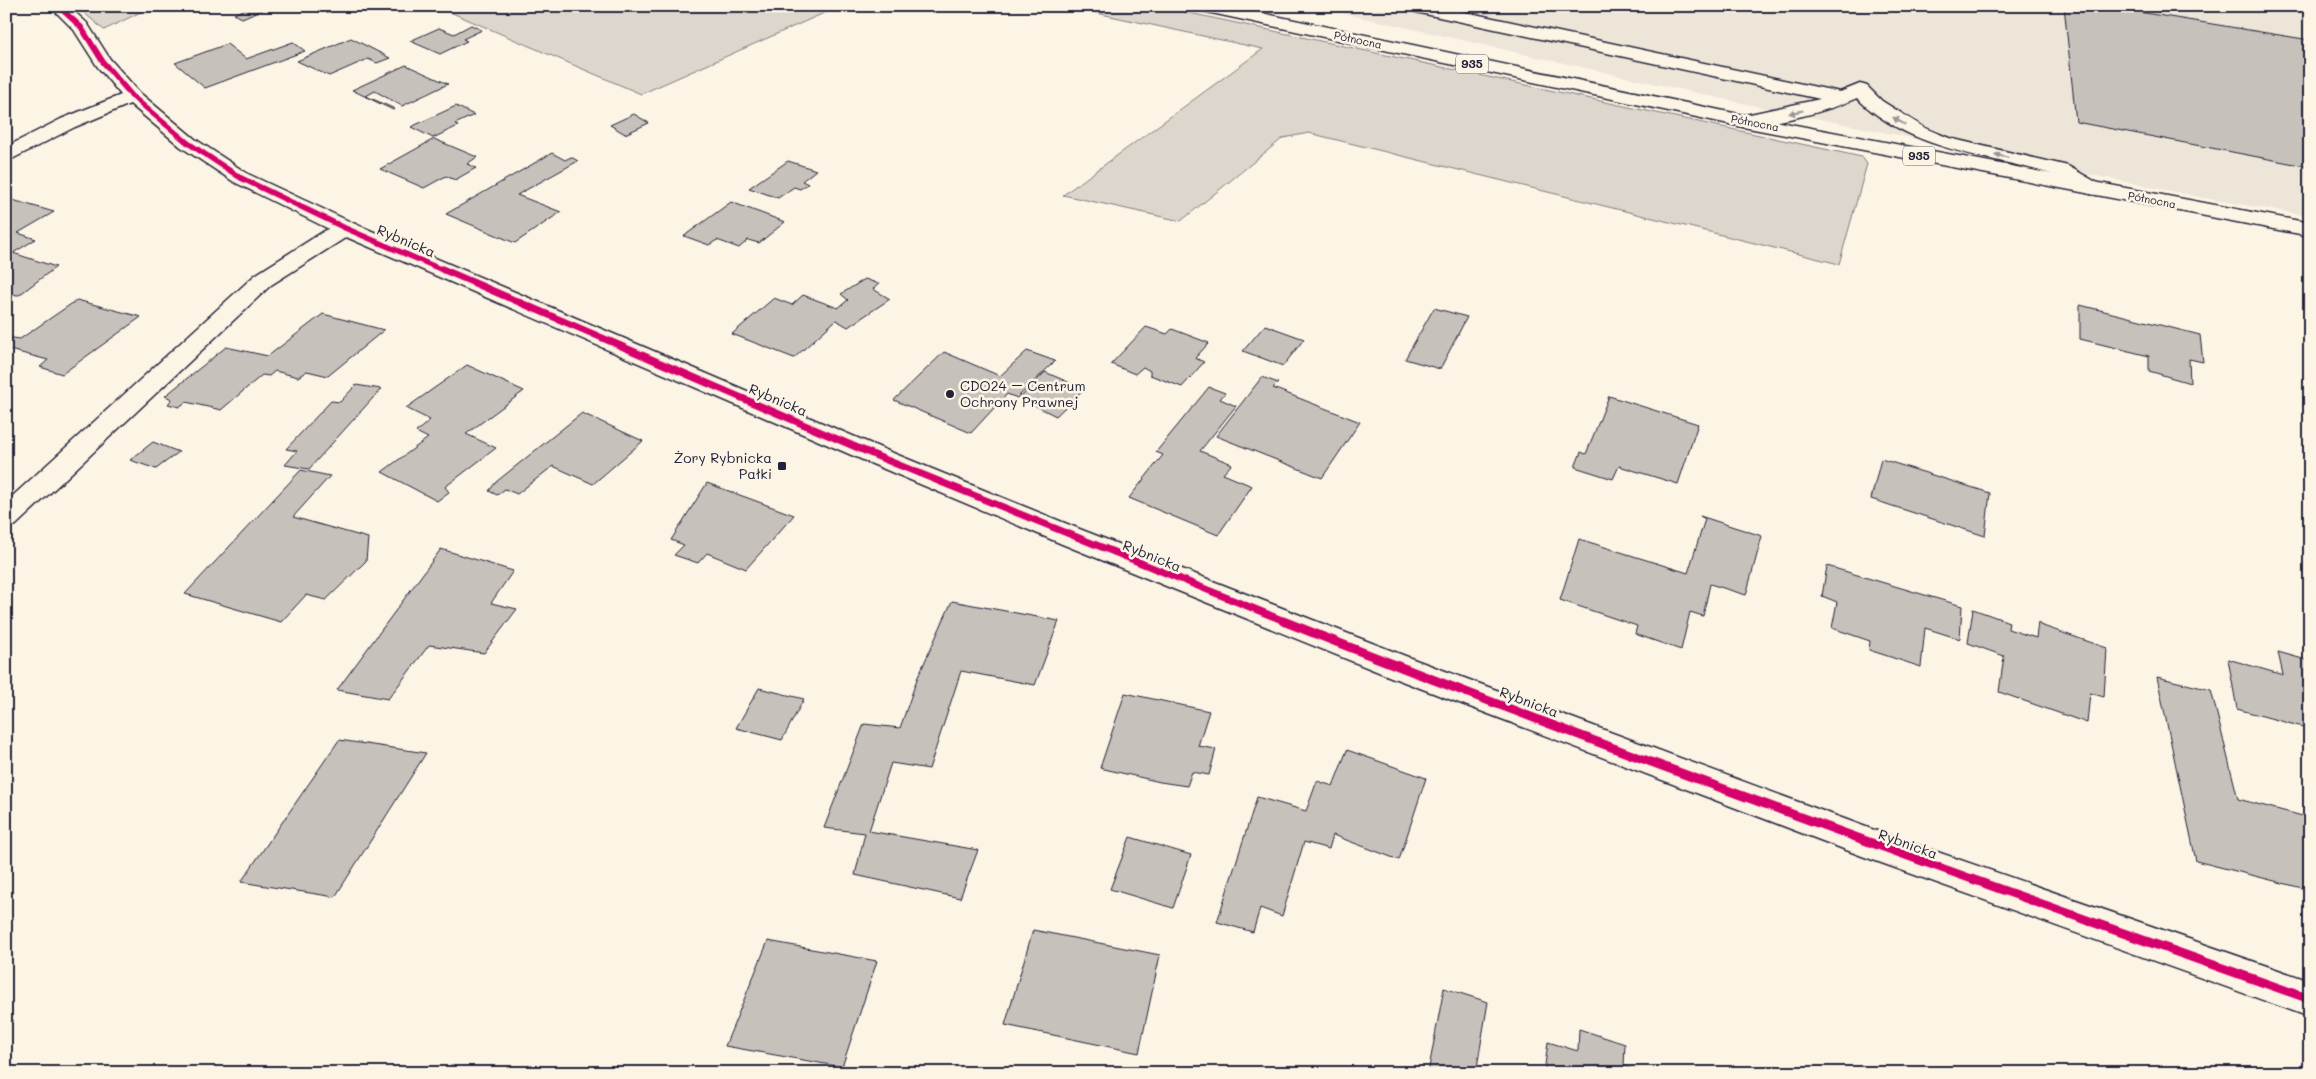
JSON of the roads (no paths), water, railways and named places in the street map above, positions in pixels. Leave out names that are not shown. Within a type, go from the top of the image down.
[{"type":"street","name":"Rybnicka","points":[[58,6],[81,27],[103,62],[133,97],[188,144],[241,178],[345,228],[888,461],[1072,537],[1402,668],[1884,848],[2310,999]]},
{"type":"street","name":"Północna","points":[[1202,6],[1743,121],[2310,230]]},
{"type":"street","points":[[1411,6],[1851,94],[1875,105],[1918,132],[1943,142],[2061,170],[2096,190]]},
{"type":"street","points":[[1743,121],[1798,112],[1851,94]]},
{"type":"street","points":[[6,156],[70,121],[133,97]]},
{"type":"street","points":[[6,518],[264,280],[345,228]]},
{"type":"place","name":"CDO24 – Centrum Ochrony Prawnej","points":[[950,394]]},
{"type":"place","name":"Żory Rybnicka Pałki","points":[[782,466]]}]
